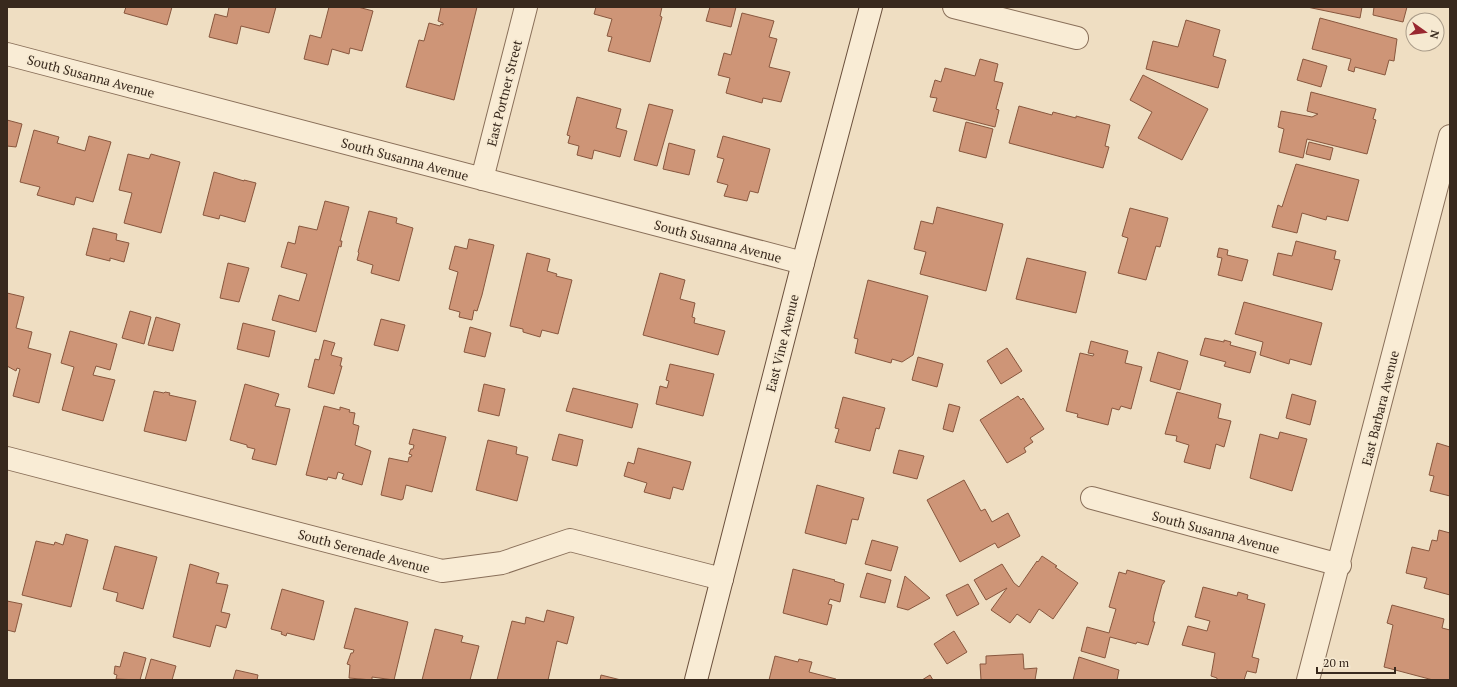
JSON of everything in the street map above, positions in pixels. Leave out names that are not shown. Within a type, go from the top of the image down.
[{"type":"street","name":"East Portner Street","points":[[482,179],[526,7]]},
{"type":"street","name":"East Vine Avenue","points":[[696,680],[803,263],[872,7]]},
{"type":"street","points":[[954,7],[1077,38]]},
{"type":"street","name":"South Susanna Avenue","points":[[7,54],[803,263]]},
{"type":"street","name":"East Barbara Avenue","points":[[1308,680],[1340,565],[1450,136]]},
{"type":"street","name":"South Serenade Avenue","points":[[7,458],[442,571],[502,563],[570,540],[722,579]]},
{"type":"street","name":"South Susanna Avenue","points":[[1092,498],[1340,565]]},
{"type":"building","points":[[126,7],[172,7],[167,25],[124,13]]},
{"type":"building","points":[[229,7],[276,7],[269,33],[241,26],[237,44],[209,37],[215,14],[227,17]]},
{"type":"building","points":[[329,7],[358,7],[373,11],[362,51],[350,48],[349,54],[332,49],[328,65],[304,59],[310,35],[321,38]]},
{"type":"building","points":[[441,7],[477,7],[454,100],[406,87],[419,40],[424,41],[429,23],[440,26],[441,24],[443,25],[443,23],[438,21]]},
{"type":"building","points":[[596,7],[662,7],[660,16],[662,17],[650,62],[608,51],[612,37],[607,36],[612,19],[594,14]]},
{"type":"building","points":[[710,7],[736,7],[731,27],[706,21]]},
{"type":"building","points":[[1307,7],[1362,7],[1360,18]]},
{"type":"building","points":[[1374,7],[1407,7],[1403,22],[1373,15]]},
{"type":"building","points":[[742,13],[774,21],[769,37],[777,39],[769,67],[790,72],[781,102],[763,98],[762,103],[726,93],[730,78],[718,75],[724,53],[731,55]]},
{"type":"building","points":[[1320,18],[1397,39],[1394,61],[1389,60],[1385,75],[1355,67],[1354,72],[1348,70],[1351,59],[1312,49]]},
{"type":"building","points":[[1186,20],[1220,30],[1213,56],[1226,60],[1218,88],[1146,69],[1153,41],[1178,47]]},
{"type":"building","points":[[980,59],[998,64],[994,81],[1003,83],[996,109],[999,110],[995,127],[933,111],[937,98],[930,97],[935,80],[941,82],[945,68],[975,76]]},
{"type":"building","points":[[1303,59],[1327,66],[1321,87],[1297,80]]},
{"type":"building","points":[[1143,75],[1208,109],[1182,160],[1138,138],[1152,112],[1130,100]]},
{"type":"building","points":[[1311,92],[1376,109],[1373,119],[1376,120],[1367,154],[1307,139],[1303,158],[1279,152],[1284,129],[1278,127],[1281,111],[1312,117],[1318,114],[1307,111]]},
{"type":"building","points":[[577,97],[621,109],[616,128],[627,131],[620,157],[594,150],[592,159],[577,155],[579,146],[568,143],[570,136],[567,135]]},
{"type":"building","points":[[649,104],[673,110],[657,166],[634,160]]},
{"type":"building","points":[[1019,106],[1052,115],[1053,112],[1076,118],[1076,116],[1110,125],[1105,146],[1109,147],[1103,168],[1009,143]]},
{"type":"building","points":[[7,120],[22,124],[16,147],[7,146]]},
{"type":"building","points":[[966,122],[993,129],[986,158],[959,151]]},
{"type":"building","points":[[34,130],[59,137],[57,143],[85,151],[89,136],[111,142],[93,202],[76,197],[74,205],[37,195],[40,187],[20,182]]},
{"type":"building","points":[[723,136],[770,149],[758,193],[750,191],[747,201],[724,196],[728,185],[717,182],[724,159],[717,157]]},
{"type":"building","points":[[1309,142],[1333,148],[1330,160],[1306,154]]},
{"type":"building","points":[[669,143],[695,150],[689,175],[663,169]]},
{"type":"building","points":[[128,154],[149,159],[151,154],[180,162],[161,233],[124,223],[132,193],[119,190]]},
{"type":"building","points":[[1296,164],[1359,180],[1348,221],[1327,216],[1326,220],[1302,213],[1297,233],[1272,227],[1278,205],[1282,207]]},
{"type":"building","points":[[214,172],[256,183],[245,222],[220,215],[219,219],[203,215]]},
{"type":"building","points":[[325,201],[349,207],[340,241],[342,241],[341,247],[339,246],[316,332],[272,320],[279,295],[299,301],[307,274],[281,267],[288,242],[295,244],[299,226],[317,230]]},
{"type":"building","points":[[937,207],[1003,224],[986,291],[920,274],[926,252],[914,249],[921,221],[933,224]]},
{"type":"building","points":[[1130,208],[1168,218],[1160,247],[1156,246],[1146,280],[1118,273],[1128,238],[1122,236]]},
{"type":"building","points":[[369,211],[397,218],[396,223],[413,228],[399,281],[371,273],[373,265],[357,260]]},
{"type":"building","points":[[93,228],[117,234],[116,240],[129,243],[124,262],[110,258],[110,261],[86,255]]},
{"type":"building","points":[[469,239],[494,245],[482,295],[477,311],[474,310],[472,320],[459,317],[460,312],[449,309],[458,272],[449,269],[455,246],[467,249]]},
{"type":"building","points":[[1296,241],[1336,251],[1334,259],[1340,260],[1332,290],[1273,275],[1278,253],[1292,256]]},
{"type":"building","points":[[1219,248],[1228,250],[1227,255],[1248,260],[1242,281],[1218,275],[1222,258],[1217,257]]},
{"type":"building","points":[[527,253],[550,259],[547,271],[557,274],[556,276],[572,280],[558,334],[542,330],[540,337],[523,332],[523,329],[510,326]]},
{"type":"building","points":[[1027,258],[1086,272],[1076,313],[1016,299]]},
{"type":"building","points":[[228,263],[249,268],[239,302],[220,298]]},
{"type":"building","points":[[660,273],[685,280],[680,299],[695,303],[692,317],[695,318],[694,323],[725,331],[718,355],[643,335]]},
{"type":"building","points":[[868,280],[928,296],[913,355],[902,362],[892,359],[891,363],[855,353],[858,339],[854,338]]},
{"type":"building","points":[[7,293],[24,297],[16,328],[32,332],[28,348],[51,354],[39,403],[13,396],[20,369],[17,368],[16,371],[7,366]]},
{"type":"building","points":[[1244,302],[1322,323],[1311,365],[1290,359],[1289,364],[1260,355],[1263,342],[1235,334]]},
{"type":"building","points":[[130,311],[151,317],[144,344],[122,338]]},
{"type":"building","points":[[156,317],[180,324],[173,351],[148,345]]},
{"type":"building","points":[[381,319],[405,325],[398,351],[374,345]]},
{"type":"building","points":[[243,323],[275,331],[269,357],[237,349]]},
{"type":"building","points":[[470,327],[491,333],[485,357],[464,352]]},
{"type":"building","points":[[70,331],[117,344],[110,370],[96,366],[93,375],[115,380],[103,421],[62,410],[74,367],[61,363]]},
{"type":"building","points":[[1205,338],[1224,342],[1224,340],[1231,342],[1230,345],[1256,352],[1250,373],[1224,366],[1226,362],[1200,355]]},
{"type":"building","points":[[324,340],[335,343],[331,355],[342,358],[340,366],[342,366],[334,394],[308,387],[315,359],[319,360]]},
{"type":"building","points":[[1091,341],[1128,351],[1125,363],[1142,367],[1131,409],[1121,406],[1119,410],[1112,408],[1108,425],[1077,417],[1078,414],[1066,411],[1080,353],[1093,356],[1094,354],[1088,353]]},
{"type":"building","points":[[1007,348],[1022,371],[1001,384],[987,361]]},
{"type":"building","points":[[1158,352],[1188,361],[1180,390],[1150,381]]},
{"type":"building","points":[[918,357],[943,364],[937,387],[912,380]]},
{"type":"building","points":[[670,364],[714,374],[703,416],[656,404],[660,386],[667,388],[669,381],[666,380]]},
{"type":"building","points":[[245,384],[279,394],[275,406],[290,409],[276,465],[252,459],[255,449],[230,440]]},
{"type":"building","points":[[484,384],[505,389],[499,416],[478,411]]},
{"type":"building","points":[[573,388],[638,404],[632,428],[566,411]]},
{"type":"building","points":[[154,391],[170,393],[169,395],[196,401],[186,441],[144,431]]},
{"type":"building","points":[[1177,392],[1221,404],[1218,418],[1231,421],[1224,447],[1216,444],[1210,469],[1184,462],[1189,445],[1176,441],[1177,436],[1165,434]]},
{"type":"building","points":[[1292,394],[1316,401],[1310,425],[1286,418]]},
{"type":"building","points":[[1018,396],[1021,400],[1023,398],[1044,429],[1030,438],[1033,442],[1024,448],[1026,452],[1007,463],[980,420]]},
{"type":"building","points":[[843,397],[885,408],[879,429],[876,428],[870,451],[835,442],[839,429],[835,428]]},
{"type":"building","points":[[949,404],[960,407],[953,432],[943,429]]},
{"type":"building","points":[[324,406],[340,410],[340,407],[350,410],[349,412],[355,413],[353,424],[359,426],[355,445],[371,451],[362,485],[342,479],[344,474],[338,472],[336,479],[328,477],[327,480],[306,475]]},
{"type":"building","points":[[413,429],[446,437],[432,492],[406,485],[403,499],[401,500],[381,495],[389,458],[408,462],[409,457],[412,455],[409,454],[414,445],[409,444]]},
{"type":"building","points":[[1280,432],[1307,439],[1292,491],[1250,478],[1260,434],[1278,439]]},
{"type":"building","points":[[559,434],[583,440],[577,466],[552,460]]},
{"type":"building","points":[[488,440],[517,447],[516,454],[528,457],[517,501],[476,490]]},
{"type":"building","points":[[1437,443],[1450,447],[1450,496],[1430,491],[1434,476],[1429,475]]},
{"type":"building","points":[[638,448],[691,462],[683,490],[673,487],[670,499],[644,492],[647,483],[624,476],[628,462],[634,464]]},
{"type":"building","points":[[899,450],[924,456],[917,479],[893,473]]},
{"type":"building","points":[[964,480],[981,511],[985,509],[992,522],[1008,513],[1020,536],[998,548],[995,543],[960,562],[927,500]]},
{"type":"building","points":[[817,485],[864,498],[858,520],[852,519],[846,544],[805,533]]},
{"type":"building","points":[[1439,530],[1450,533],[1450,595],[1424,588],[1427,578],[1406,573],[1412,547],[1429,551],[1432,540],[1437,541]]},
{"type":"building","points":[[66,534],[88,540],[71,607],[22,595],[36,541],[54,545],[55,542],[63,545]]},
{"type":"building","points":[[872,540],[898,547],[891,571],[865,564]]},
{"type":"building","points":[[115,546],[157,557],[143,609],[116,601],[118,593],[103,589]]},
{"type":"building","points":[[1042,556],[1078,583],[1053,619],[1039,609],[1030,623],[1017,614],[1010,623],[991,610],[1007,588],[986,600],[974,580],[1002,564],[1014,583],[1019,587]]},
{"type":"building","points":[[190,564],[219,573],[216,583],[228,585],[221,612],[230,614],[226,628],[216,625],[210,647],[173,637]]},
{"type":"building","points":[[793,569],[835,580],[834,581],[844,584],[840,602],[830,599],[828,604],[832,605],[827,625],[783,613]]},
{"type":"building","points":[[1127,570],[1165,581],[1162,585],[1154,615],[1153,622],[1155,622],[1148,645],[1137,642],[1136,644],[1110,637],[1105,658],[1081,651],[1087,627],[1109,633],[1116,609],[1109,607],[1119,572],[1126,574]]},
{"type":"building","points":[[867,573],[891,580],[885,603],[860,597]]},
{"type":"building","points":[[905,576],[930,598],[908,610],[897,607]]},
{"type":"building","points":[[968,584],[979,604],[957,616],[946,595]]},
{"type":"building","points":[[1203,587],[1237,596],[1238,592],[1248,595],[1247,599],[1265,604],[1252,657],[1259,659],[1256,673],[1247,671],[1244,680],[1217,680],[1217,678],[1211,676],[1215,653],[1182,645],[1188,626],[1207,631],[1210,621],[1195,617]]},
{"type":"building","points":[[282,589],[324,601],[314,640],[287,633],[286,636],[281,634],[282,632],[271,629]]},
{"type":"building","points":[[7,601],[22,604],[15,632],[7,630]]},
{"type":"building","points":[[1392,605],[1444,619],[1442,628],[1450,630],[1450,680],[1433,680],[1384,667],[1393,625],[1387,623]]},
{"type":"building","points":[[355,608],[408,622],[394,680],[372,677],[372,680],[349,678],[350,665],[347,664],[351,653],[353,653],[354,650],[344,648]]},
{"type":"building","points":[[547,610],[574,617],[567,644],[557,641],[548,680],[497,680],[512,621],[525,624],[526,617],[544,622]]},
{"type":"building","points":[[435,629],[463,636],[461,642],[479,646],[470,680],[422,680]]},
{"type":"building","points":[[954,631],[967,652],[947,664],[934,644]]},
{"type":"building","points":[[124,652],[146,658],[140,680],[116,679],[117,675],[114,674],[115,666],[120,667]]},
{"type":"building","points":[[1023,654],[1024,669],[1037,668],[1035,680],[981,680],[980,664],[986,664],[986,656]]},
{"type":"building","points":[[775,656],[798,662],[799,659],[812,662],[809,672],[836,679],[769,680]]},
{"type":"building","points":[[1079,657],[1119,670],[1117,680],[1073,680]]},
{"type":"building","points":[[151,659],[176,666],[172,680],[145,680]]},
{"type":"building","points":[[236,670],[258,675],[257,680],[233,680]]},
{"type":"building","points":[[601,675],[621,680],[600,680]]},
{"type":"building","points":[[930,675],[933,680],[922,680]]}]
